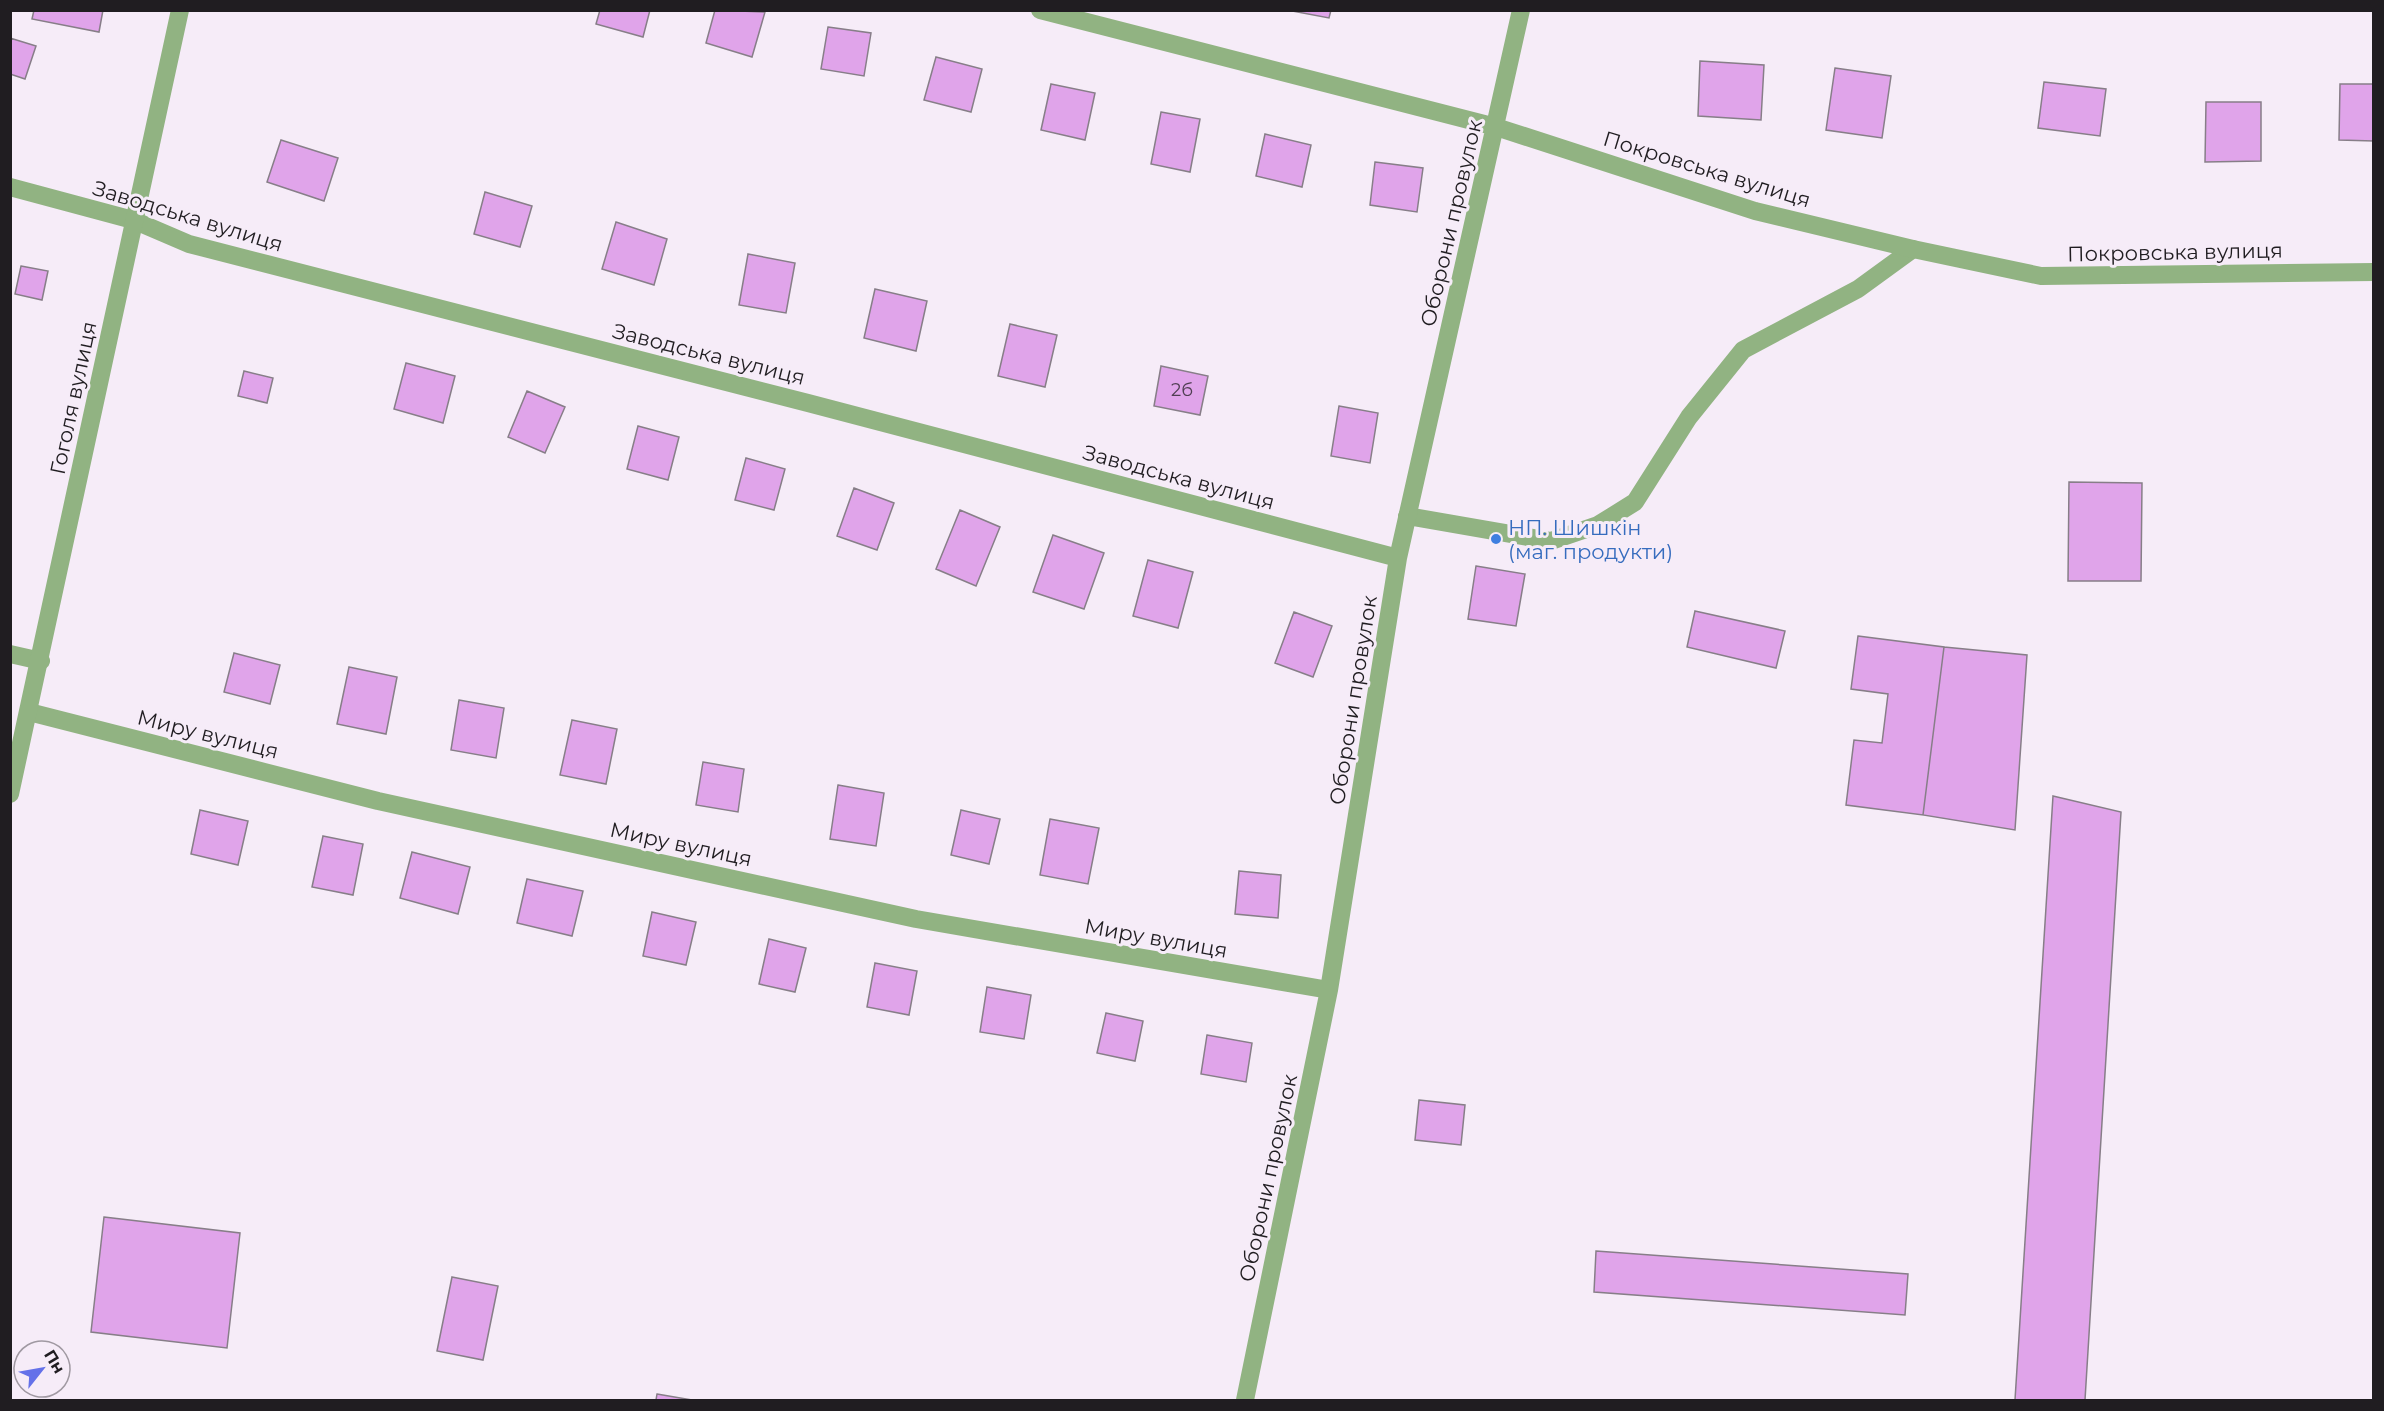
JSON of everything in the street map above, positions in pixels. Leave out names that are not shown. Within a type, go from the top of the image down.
[{"type":"street","name":"Гоголя вулиця","points":[[10,794],[41,661],[133,220],[180,10]]},
{"type":"street","name":"Покровська вулиця","points":[[1040,10],[1496,127],[1755,211],[1913,249],[2041,276],[2373,272]]},
{"type":"street","name":"Оборони провулок","points":[[1245,1401],[1329,990],[1398,558],[1521,10]]},
{"type":"street","name":"Заводська вулиця","points":[[10,187],[133,220],[189,244],[808,402],[1398,558]]},
{"type":"street","points":[[1407,516],[1551,542],[1598,525],[1635,502],[1689,417],[1743,350],[1858,289],[1913,249]]},
{"type":"street","points":[[10,654],[41,661]]},
{"type":"street","name":"Миру вулиця","points":[[28,712],[378,801],[916,919],[1329,990]]},
{"type":"building","points":[[34,10],[103,10],[99,32],[32,19]]},
{"type":"building","points":[[600,10],[650,10],[643,37],[596,24]]},
{"type":"building","points":[[715,10],[765,12],[752,57],[706,43]]},
{"type":"building","points":[[1287,10],[1331,10],[1329,18]]},
{"type":"building","points":[[828,27],[871,33],[864,76],[821,69]]},
{"type":"building","points":[[10,38],[36,46],[25,79],[10,74]]},
{"type":"building","points":[[936,57],[982,69],[971,112],[924,100]]},
{"type":"building","points":[[1700,61],[1764,65],[1761,120],[1698,116]]},
{"type":"building","points":[[1835,68],[1891,76],[1882,138],[1826,130]]},
{"type":"building","points":[[2044,82],[2106,89],[2100,136],[2038,128]]},
{"type":"building","points":[[1051,84],[1095,93],[1085,140],[1041,130]]},
{"type":"building","points":[[2340,84],[2374,84],[2374,141],[2339,140]]},
{"type":"building","points":[[2206,102],[2261,102],[2261,161],[2205,162]]},
{"type":"building","points":[[1161,112],[1200,119],[1190,172],[1151,164]]},
{"type":"building","points":[[1265,134],[1311,145],[1302,187],[1256,176]]},
{"type":"building","points":[[281,140],[338,158],[324,201],[267,182]]},
{"type":"building","points":[[1375,162],[1423,168],[1417,212],[1370,205]]},
{"type":"building","points":[[485,192],[532,206],[520,247],[474,234]]},
{"type":"building","points":[[616,222],[667,239],[654,285],[602,269]]},
{"type":"building","points":[[748,254],[795,263],[786,313],[739,305]]},
{"type":"building","points":[[21,266],[48,271],[42,300],[15,294]]},
{"type":"building","points":[[875,289],[927,301],[916,351],[864,338]]},
{"type":"building","points":[[1010,324],[1057,335],[1045,387],[998,376]]},
{"type":"building","points":[[406,363],[455,376],[443,423],[394,409]]},
{"type":"building","points":[[1161,366],[1208,376],[1200,415],[1154,406]]},
{"type":"building","points":[[244,371],[273,378],[267,403],[238,396]]},
{"type":"building","points":[[527,391],[565,407],[545,453],[508,437]]},
{"type":"building","points":[[1339,406],[1378,413],[1370,463],[1331,456]]},
{"type":"building","points":[[638,426],[679,437],[668,480],[627,469]]},
{"type":"building","points":[[746,458],[785,469],[774,510],[735,500]]},
{"type":"building","points":[[2069,482],[2142,483],[2141,581],[2068,581]]},
{"type":"building","points":[[854,488],[894,503],[877,550],[837,536]]},
{"type":"building","points":[[960,510],[1000,527],[976,586],[936,569]]},
{"type":"building","points":[[1053,535],[1104,553],[1084,609],[1033,592]]},
{"type":"building","points":[[1148,560],[1193,572],[1178,628],[1133,616]]},
{"type":"building","points":[[1476,566],[1525,574],[1516,626],[1468,619]]},
{"type":"building","points":[[1695,611],[1785,631],[1776,668],[1687,647]]},
{"type":"building","points":[[1294,612],[1332,626],[1313,677],[1275,663]]},
{"type":"building","points":[[1858,636],[1944,647],[1923,815],[1846,805],[1854,740],[1882,743],[1888,694],[1851,689]]},
{"type":"building","points":[[1944,647],[2027,655],[2015,830],[1923,815]]},
{"type":"building","points":[[234,653],[280,665],[270,704],[224,692]]},
{"type":"building","points":[[349,667],[397,677],[386,734],[337,724]]},
{"type":"building","points":[[459,700],[504,708],[496,758],[451,750]]},
{"type":"building","points":[[572,720],[617,729],[606,784],[560,775]]},
{"type":"building","points":[[703,762],[744,769],[738,812],[696,805]]},
{"type":"building","points":[[838,785],[884,793],[876,846],[830,839]]},
{"type":"building","points":[[2053,796],[2121,812],[2085,1400],[2015,1400]]},
{"type":"building","points":[[200,810],[248,821],[238,865],[191,854]]},
{"type":"building","points":[[961,810],[1000,819],[989,864],[951,855]]},
{"type":"building","points":[[1050,819],[1099,828],[1088,884],[1040,875]]},
{"type":"building","points":[[323,836],[363,844],[353,895],[312,887]]},
{"type":"building","points":[[412,852],[470,867],[458,914],[400,898]]},
{"type":"building","points":[[1239,871],[1281,875],[1278,918],[1235,914]]},
{"type":"building","points":[[527,879],[583,891],[572,936],[517,923]]},
{"type":"building","points":[[652,912],[696,922],[686,965],[643,956]]},
{"type":"building","points":[[769,939],[806,948],[795,992],[759,984]]},
{"type":"building","points":[[875,963],[917,971],[909,1015],[867,1007]]},
{"type":"building","points":[[987,987],[1031,995],[1024,1039],[980,1032]]},
{"type":"building","points":[[1106,1013],[1143,1021],[1135,1061],[1097,1053]]},
{"type":"building","points":[[1207,1035],[1252,1043],[1246,1082],[1201,1074]]},
{"type":"building","points":[[1419,1100],[1465,1105],[1461,1145],[1415,1140]]},
{"type":"building","points":[[104,1217],[240,1233],[227,1348],[91,1332]]},
{"type":"building","points":[[1596,1251],[1908,1274],[1905,1315],[1594,1292]]},
{"type":"building","points":[[452,1277],[498,1286],[483,1360],[437,1351]]},
{"type":"building","points":[[657,1394],[692,1400],[656,1400]]},
{"type":"place","name":"НП. Шишкін (маг. продукти)","points":[[1496,539]]}]
